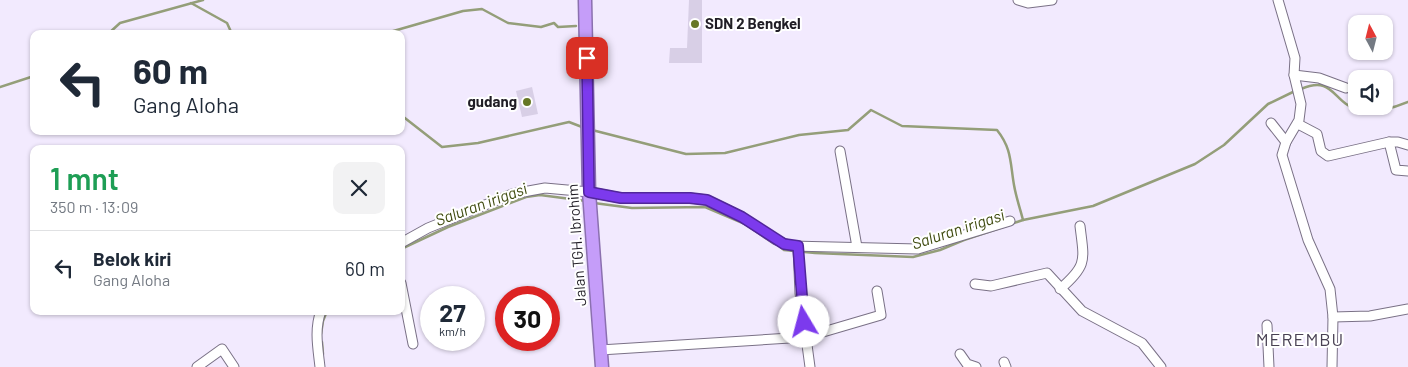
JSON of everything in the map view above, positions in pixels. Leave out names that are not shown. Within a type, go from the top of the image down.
[{"type":"highway","name":"Jalan TGH. Ibrohim","points":[[585,0],[590,199],[602,367]]},
{"type":"street","points":[[1018,0],[1028,3],[1052,0]]},
{"type":"street","points":[[1278,0],[1295,58],[1296,82],[1301,104],[1298,124],[1282,151],[1283,160],[1308,240],[1330,289],[1333,317],[1332,367]]},
{"type":"street","points":[[1296,82],[1319,78],[1346,88]]},
{"type":"street","points":[[1271,122],[1286,142]]},
{"type":"street","points":[[1298,124],[1317,134],[1321,151],[1328,156],[1389,142],[1408,145]]},
{"type":"street","points":[[1389,142],[1396,170],[1408,171]]},
{"type":"street","points":[[840,151],[857,247]]},
{"type":"street","points":[[405,240],[428,228],[521,191],[544,188],[590,199],[690,198],[707,200],[742,217],[784,244],[798,249],[857,247],[918,249],[1010,221]]},
{"type":"street","points":[[1060,289],[1074,277],[1082,266],[1084,255],[1080,226]]},
{"type":"street","points":[[798,249],[800,293],[810,367]]},
{"type":"street","points":[[975,284],[991,286],[1045,273],[1050,274],[1060,289],[1087,315],[1142,343],[1161,367]]},
{"type":"street","points":[[600,350],[806,337],[881,315],[877,290]]},
{"type":"street","points":[[405,303],[413,344]]},
{"type":"street","points":[[1333,317],[1370,316],[1408,309]]},
{"type":"street","points":[[320,315],[317,335],[320,367]]},
{"type":"street","points":[[1267,325],[1269,367]]},
{"type":"street","points":[[197,367],[222,349],[234,367]]},
{"type":"street","points":[[960,354],[966,364],[976,367]]},
{"type":"building","name":"SDN 2 Bengkel","points":[[689,0],[702,0],[702,63],[669,63],[670,48],[687,48]]},
{"type":"building","name":"gudang","points":[[532,87],[538,114],[522,117],[516,91]]},
{"type":"waterway","points":[[112,30],[120,23],[203,0]]},
{"type":"waterway","points":[[191,3],[227,23],[230,30]]},
{"type":"waterway","points":[[397,30],[463,11],[482,9],[508,23],[541,27],[554,23],[558,27],[576,26]]},
{"type":"waterway","points":[[0,87],[30,77]]},
{"type":"waterway","name":"Saluran irigasi","points":[[1301,89],[1320,85],[1327,87],[1349,106],[1364,111],[1383,110],[1408,102]]},
{"type":"waterway","name":"Saluran irigasi","points":[[1011,224],[1093,206],[1195,164],[1224,145],[1268,104],[1295,91]]},
{"type":"waterway","points":[[592,130],[686,154],[725,153],[799,135],[848,130],[871,110],[902,126],[997,130],[1008,150],[1023,220]]},
{"type":"waterway","points":[[405,118],[442,147],[478,143],[569,122],[582,127]]},
{"type":"waterway","name":"Saluran irigasi","points":[[405,247],[448,227],[526,197],[540,195],[586,201]]},
{"type":"waterway","name":"Saluran irigasi","points":[[594,203],[632,208],[705,207],[745,224]]},
{"type":"waterway","name":"Saluran irigasi","points":[[778,245],[784,250],[815,253],[913,257],[940,250],[1006,226]]},
{"type":"waterway","name":"Saluran irigasi","points":[[321,334],[325,315]]},
{"type":"waterway","name":"Saluran irigasi","points":[[322,342],[323,354]]},
{"type":"place","name":"SDN 2 Bengkel","points":[[695,24]]},
{"type":"place","name":"gudang","points":[[527,102]]},
{"type":"district","name":"MEREMBU","points":[[1300,340]]},
{"type":"route","points":[[587,58],[589,192],[621,198],[690,198],[707,200],[742,217],[776,240],[790,246],[798,246],[800,293],[804,322]]}]
